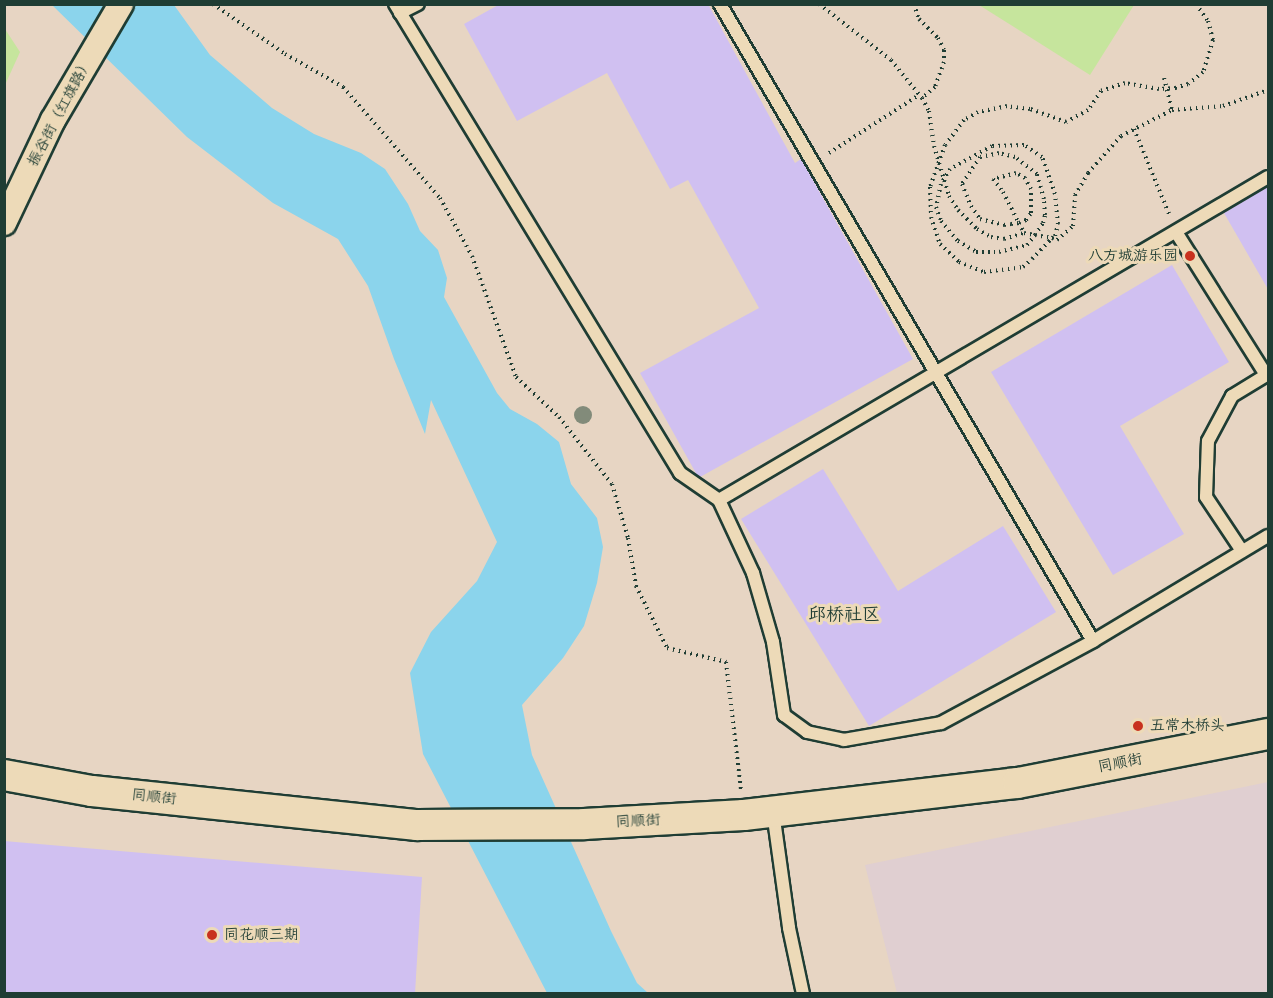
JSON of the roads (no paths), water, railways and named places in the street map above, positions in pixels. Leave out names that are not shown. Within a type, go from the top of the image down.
[{"type":"street","name":"振谷街（红旗路）","points":[[4,223],[53,120],[121,4]]},
{"type":"street","name":"同顺街","points":[[4,775],[92,791],[417,825],[584,824],[758,814],[1018,783],[1269,734]]},
{"type":"lane","points":[[418,4],[398,9],[680,473],[719,500],[756,583],[773,642],[784,715],[807,732],[844,740],[941,723],[1093,641],[1269,536]]},
{"type":"lane","points":[[720,4],[1093,641]]},
{"type":"lane","points":[[719,500],[1269,177]]},
{"type":"lane","points":[[1176,232],[1267,374],[1232,396],[1208,441],[1206,497],[1242,551]]},
{"type":"lane","points":[[758,814],[789,928],[803,993]]},
{"type":"water","points":[[52,5],[174,5],[210,55],[272,108],[314,134],[361,153],[385,169],[408,204],[420,231],[438,250],[447,278],[444,297],[497,393],[510,409],[537,424],[559,442],[571,484],[597,518],[603,547],[597,583],[584,626],[563,658],[522,705],[532,755],[611,931],[637,983],[648,993],[547,993],[423,754],[410,673],[431,632],[477,581],[497,542],[431,400],[425,434],[394,359],[368,286],[338,239],[273,203],[187,137]]},
{"type":"place","name":"八方城游乐园","points":[[1190,256]]},
{"type":"place","name":"五常木桥头","points":[[1138,726]]},
{"type":"place","name":"同花顺三期","points":[[212,935]]},
{"type":"district","name":"邱桥社区","points":[[844,615]]}]
